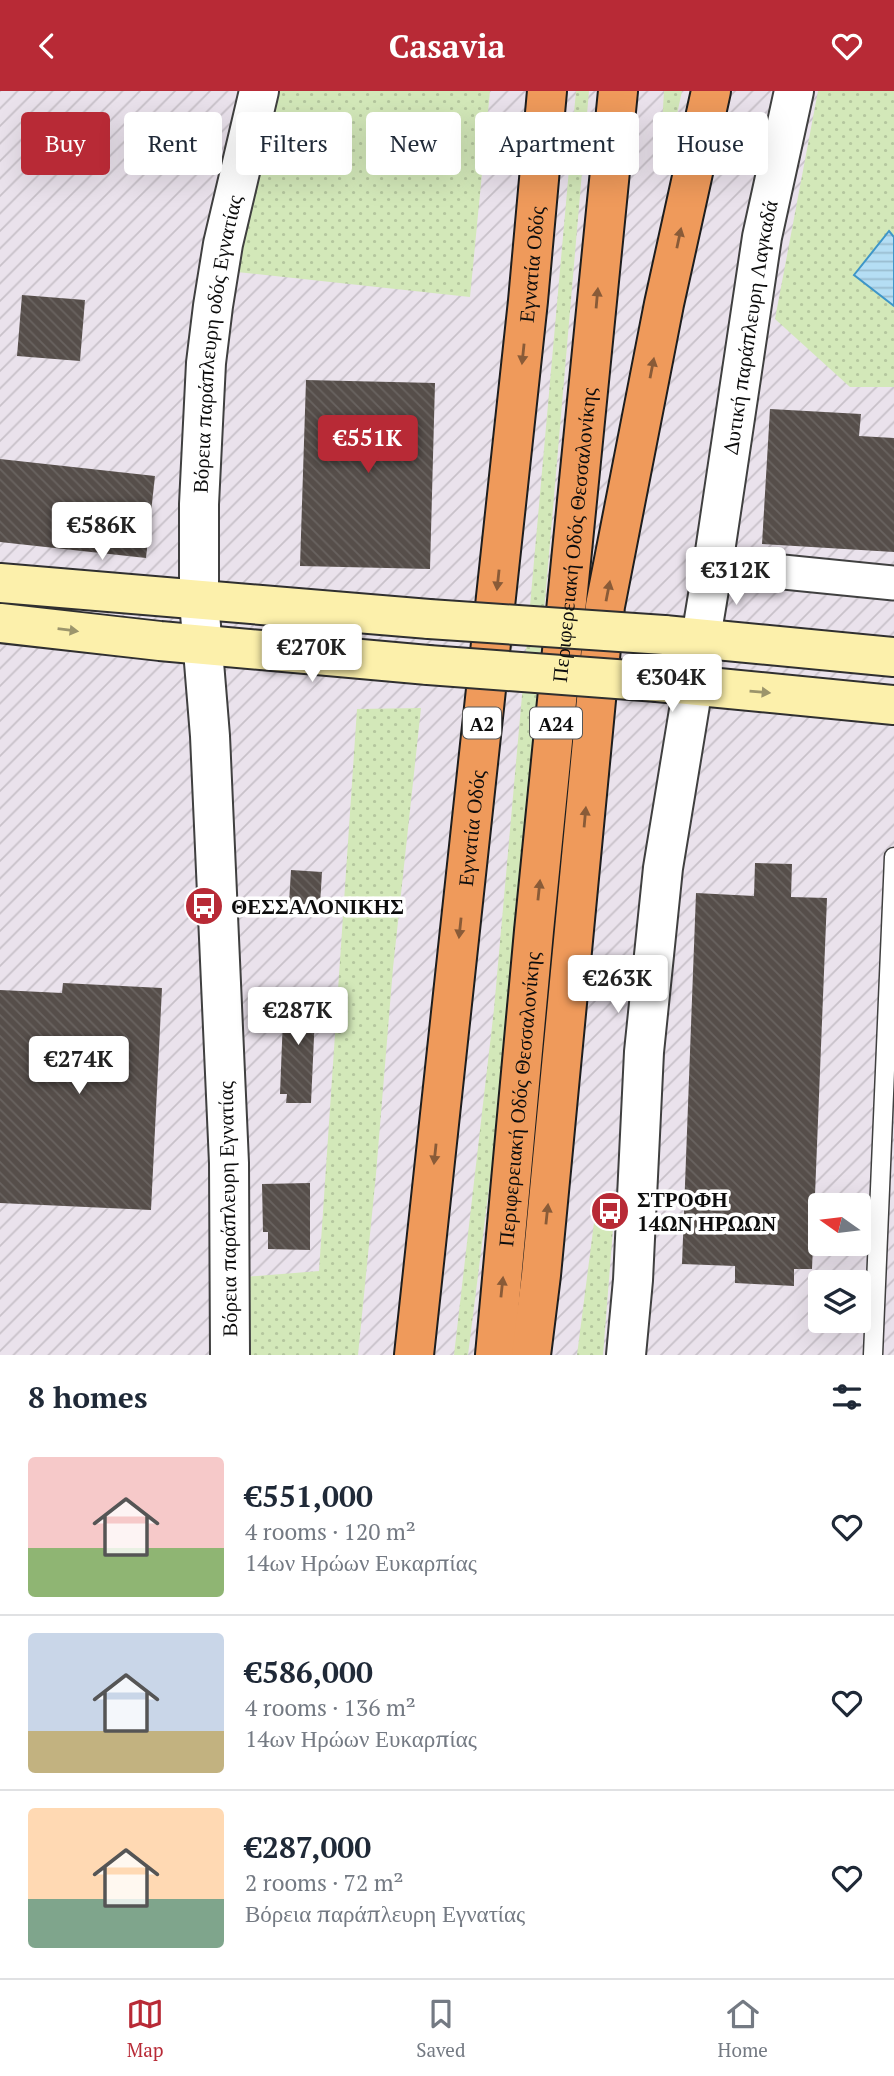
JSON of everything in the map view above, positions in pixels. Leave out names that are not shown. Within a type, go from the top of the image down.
[{"type":"highway","name":"Εγνατία Οδός","points":[[414,1355],[528,301],[547,91]]},
{"type":"highway","name":"Περιφερειακή Οδός Θεσσαλονίκης","points":[[495,1355],[534,931],[618,91]]},
{"type":"highway","points":[[531,1355],[605,606],[664,304],[711,95]]},
{"type":"main road","points":[[0,583],[199,601],[682,637],[894,657]]},
{"type":"main road","points":[[1,624],[428,665],[674,684],[892,708]]},
{"type":"street","name":"Βόρεια παράπλευρη οδός Εγνατίας","points":[[202,644],[199,601],[200,478],[206,363],[223,244],[259,91]]},
{"type":"street","name":"Δυτική παράπλευρη Λαγκαδά","points":[[626,1355],[649,994],[663,868],[674,684],[682,637],[713,565],[762,237],[794,91]]},
{"type":"street","points":[[713,565],[894,583]]},
{"type":"street","name":"Βόρεια παράπλευρη Εγνατίας","points":[[202,644],[210,736],[228,1149],[230,1355]]},
{"type":"lane","points":[[873,1355],[894,857]]},
{"type":"shaded area","points":[[0,91],[894,91],[894,1355],[0,1355]]},
{"type":"green space","points":[[278,91],[490,91],[488,112],[475,112],[475,175],[482,175],[470,297],[237,272],[256,175],[352,175],[352,112],[272,112]]},
{"type":"green space","points":[[576,91],[589,91],[587,112],[574,112]]},
{"type":"green space","points":[[664,91],[682,91],[678,112],[663,112]]},
{"type":"green space","points":[[818,91],[894,91],[894,387],[850,387],[775,319]]},
{"type":"green space","points":[[568,175],[582,175],[506,1052],[468,1355],[454,1355],[494,1009]]},
{"type":"green space","points":[[421,708],[393,968],[358,1355],[245,1355],[245,1277],[319,1271],[357,709]]},
{"type":"green space","points":[[595,1215],[614,1216],[603,1355],[577,1355]]},
{"type":"water","points":[[889,231],[894,237],[894,306],[854,275]]},
{"type":"building","points":[[22,295],[85,300],[80,361],[17,356]]},
{"type":"building","points":[[306,380],[435,383],[430,569],[300,566]]},
{"type":"building","points":[[770,409],[861,414],[859,436],[894,438],[894,552],[762,544]]},
{"type":"building","points":[[0,459],[155,476],[146,558],[0,542]]},
{"type":"building","points":[[755,863],[792,864],[791,897],[827,898],[815,1193],[808,1193],[808,1257],[812,1257],[812,1269],[794,1269],[794,1286],[735,1283],[735,1266],[682,1264],[696,893],[754,896]]},
{"type":"building","points":[[291,870],[322,872],[320,905],[289,903]]},
{"type":"building","points":[[63,983],[162,988],[151,1210],[0,1203],[0,990],[62,993]]},
{"type":"building","points":[[284,992],[316,993],[311,1103],[286,1103],[287,1094],[280,1094]]},
{"type":"building","points":[[310,1183],[310,1250],[268,1249],[268,1232],[263,1232],[262,1184]]},
{"type":"place","name":"ΘΕΣΣΑΛΟΝΙΚΗΣ","points":[[204,906]]},
{"type":"place","name":"ΣΤΡΟΦΗ 14ΩΝ ΗΡΩΩΝ","points":[[610,1211]]}]
